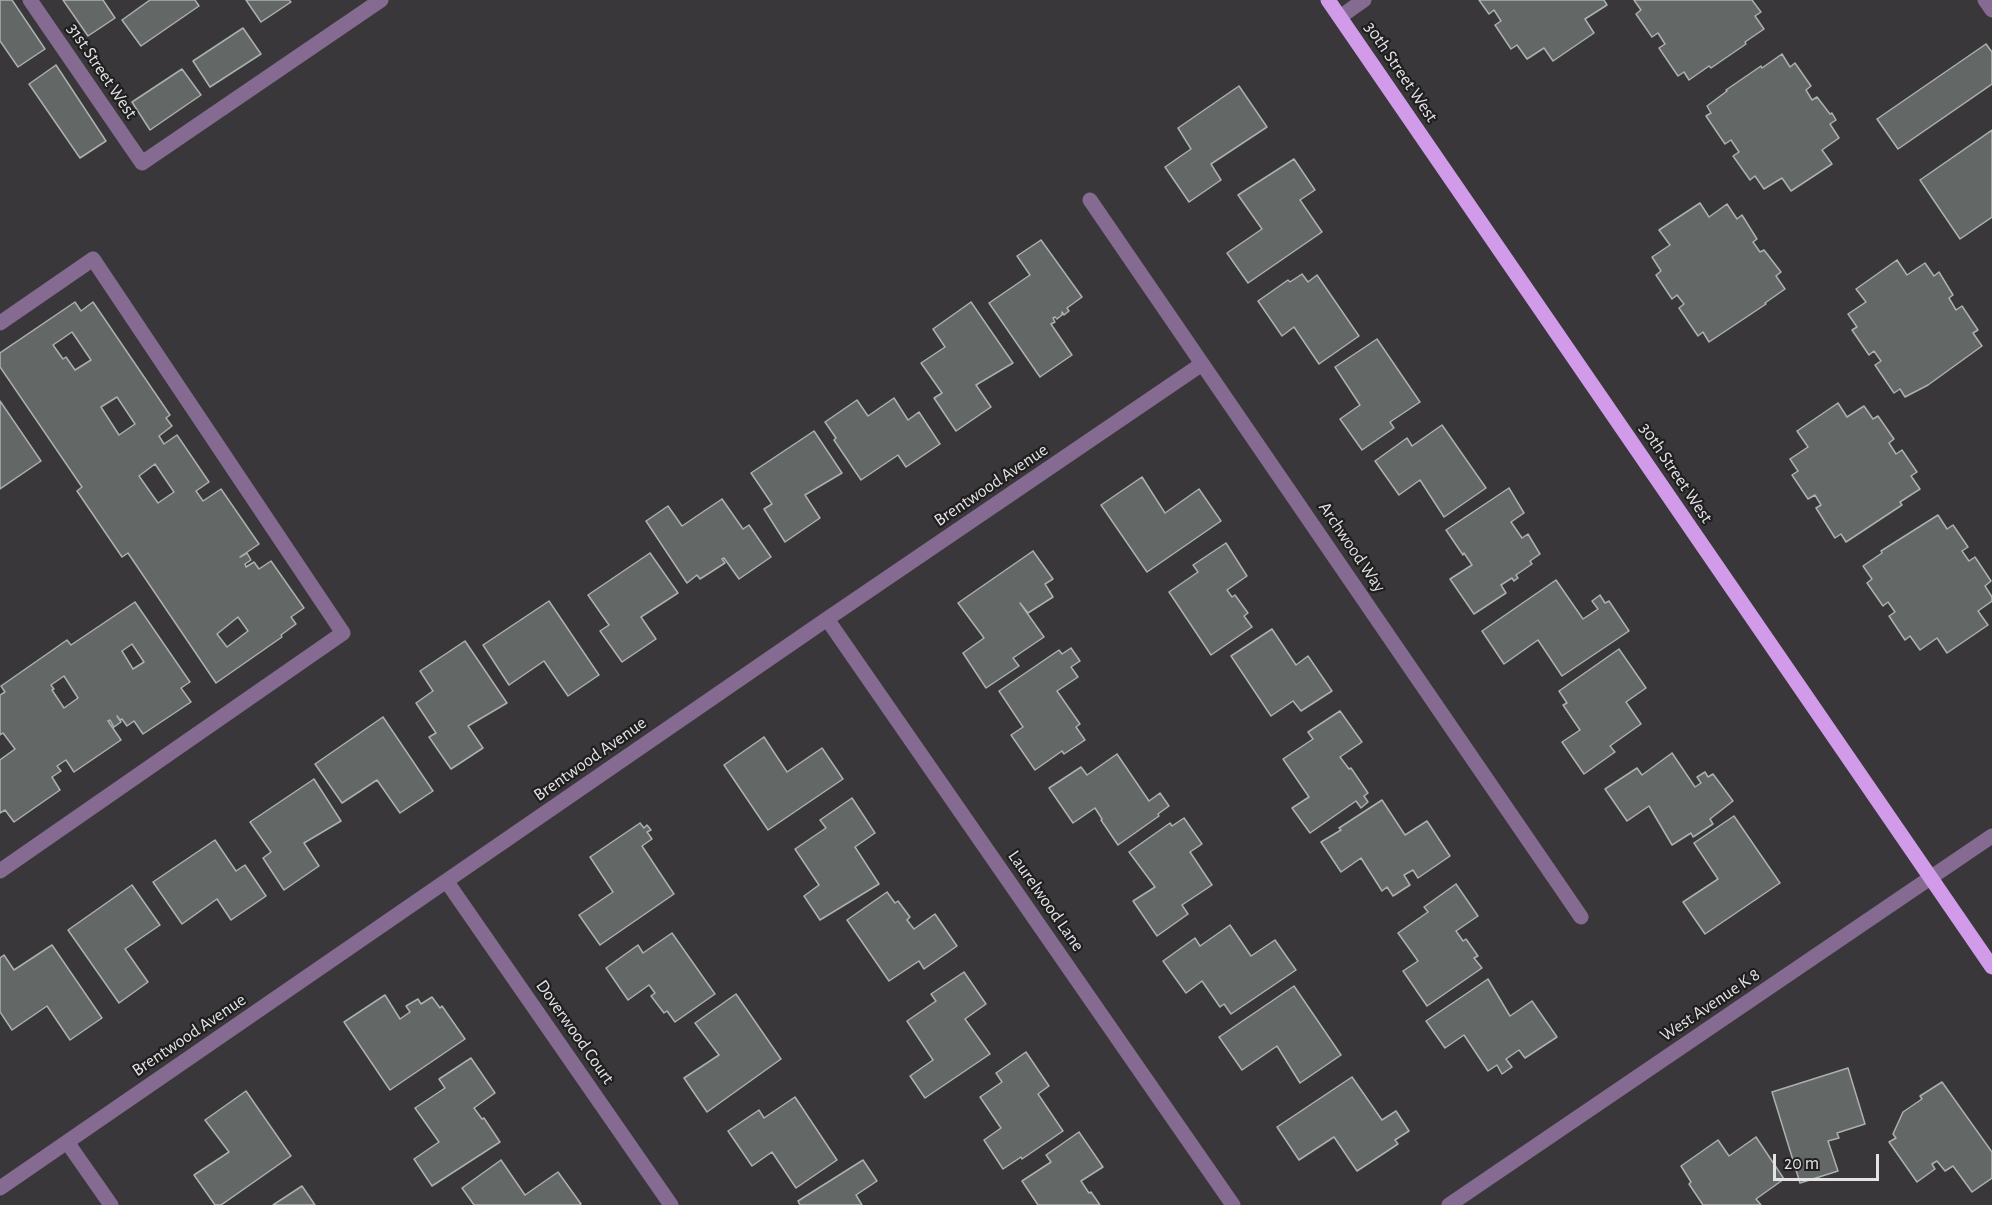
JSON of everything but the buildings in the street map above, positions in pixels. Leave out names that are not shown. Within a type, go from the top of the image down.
[{"type":"main road","name":"30th Street West","points":[[1328,0],[1992,967]]},
{"type":"street","name":"31st Street West","points":[[30,0],[142,163],[381,0]]},
{"type":"street","points":[[1340,17],[1364,0]]},
{"type":"street","points":[[1985,0],[1992,10]]},
{"type":"street","name":"Archwood Way","points":[[1090,200],[1581,917]]},
{"type":"street","points":[[0,323],[93,259],[343,633],[0,871]]},
{"type":"street","name":"Brentwood Avenue","points":[[0,1188],[1202,364]]},
{"type":"street","name":"Laurelwood Lane","points":[[827,619],[1233,1205]]},
{"type":"street","name":"West Avenue K 8","points":[[1449,1205],[1992,836]]},
{"type":"street","name":"Doverwood Court","points":[[447,882],[671,1205]]},
{"type":"street","points":[[67,1142],[111,1205]]}]
